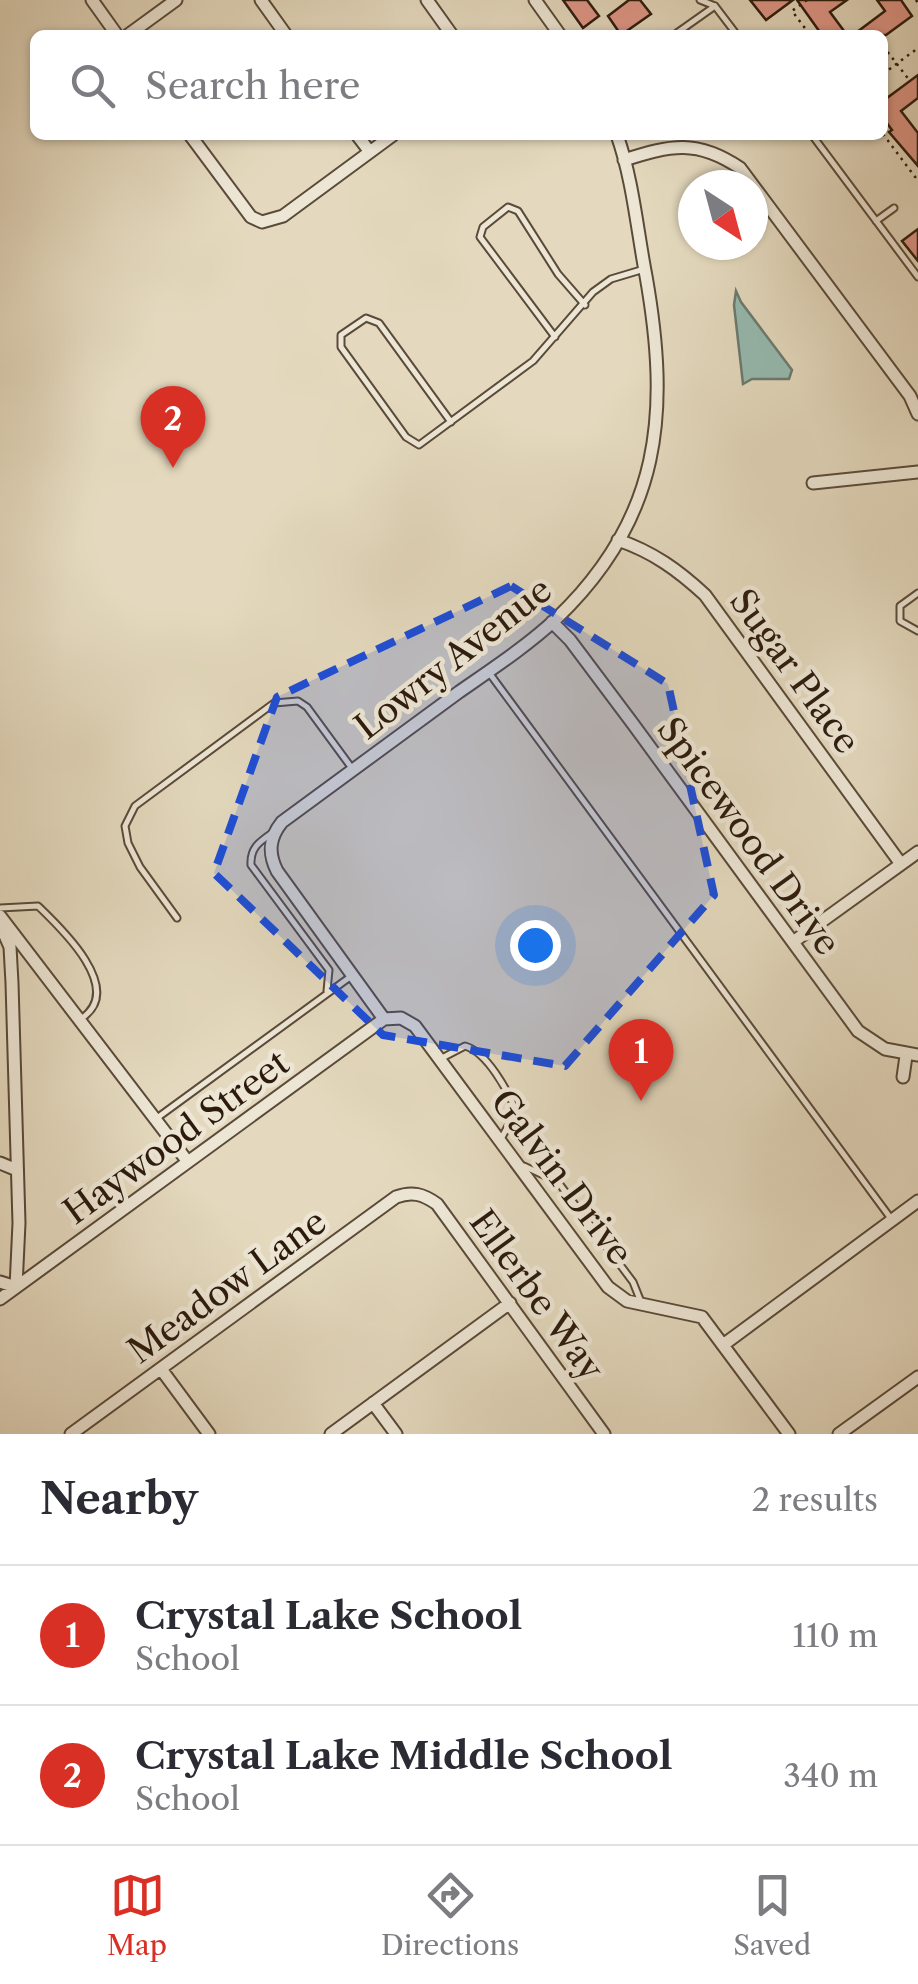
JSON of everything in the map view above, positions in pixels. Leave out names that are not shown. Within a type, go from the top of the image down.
[{"type":"street","points":[[92,0],[113,30]]},
{"type":"street","points":[[135,30],[176,0]]},
{"type":"street","points":[[260,0],[282,30]]},
{"type":"street","points":[[427,0],[448,30]]},
{"type":"street","points":[[535,0],[556,30]]},
{"type":"street","points":[[194,140],[251,217],[262,222],[283,216],[386,140]]},
{"type":"street","points":[[362,140],[370,152]]},
{"type":"street","name":"Lowry Avenue","points":[[273,838],[282,822],[552,622],[592,578],[618,540],[645,480],[658,412],[658,350],[619,140]]},
{"type":"street","points":[[624,160],[677,146],[701,148],[740,168],[910,396],[918,414]]},
{"type":"street","points":[[813,484],[918,472]]},
{"type":"street","name":"Sugar Place","points":[[618,540],[671,565],[705,595],[901,864]]},
{"type":"street","name":"Spicewood Drive","points":[[552,622],[570,640],[858,1031],[884,1049],[912,1055]]},
{"type":"street","points":[[273,838],[271,859],[276,871],[384,1019]]},
{"type":"street","points":[[793,942],[918,852]]},
{"type":"street","points":[[0,916],[188,1162]]},
{"type":"street","points":[[0,924],[10,947],[12,983],[18,1265],[16,1287],[0,1282]]},
{"type":"street","name":"Galvin Drive","points":[[384,1019],[400,1018],[415,1026],[608,1287],[628,1301],[702,1317],[788,1434]]},
{"type":"street","name":"Haywood Street","points":[[0,1298],[384,1019]]},
{"type":"street","points":[[903,1077],[912,1055]]},
{"type":"street","points":[[0,1163],[16,1170]]},
{"type":"street","name":"Meadow Lane","points":[[71,1434],[396,1196],[406,1192],[419,1194]]},
{"type":"street","name":"Ellerbe Way","points":[[419,1194],[436,1204],[604,1434]]},
{"type":"street","points":[[724,1346],[918,1202]]},
{"type":"street","points":[[330,1434],[510,1303]]},
{"type":"street","points":[[161,1368],[210,1434]]},
{"type":"street","points":[[839,1434],[918,1376]]},
{"type":"street","points":[[374,1403],[396,1434]]},
{"type":"lane","points":[[700,0],[715,6],[732,30]]},
{"type":"lane","points":[[681,30],[715,6]]},
{"type":"lane","points":[[816,140],[918,277]]},
{"type":"lane","points":[[556,337],[480,237],[483,226],[508,207],[518,211],[558,274],[586,304]]},
{"type":"lane","points":[[876,221],[894,208]]},
{"type":"lane","points":[[451,422],[379,323],[366,318],[341,335],[341,347],[406,438],[419,445],[451,422],[533,361],[593,292],[611,280],[644,269]]},
{"type":"lane","points":[[918,592],[900,606],[900,621],[918,630]]},
{"type":"lane","points":[[488,671],[893,1221]]},
{"type":"lane","points":[[177,918],[128,843],[126,826],[139,801],[274,703],[298,701],[307,707],[353,770]]},
{"type":"lane","points":[[273,838],[256,845],[250,854],[250,865],[328,970],[327,994]]},
{"type":"lane","points":[[0,908],[38,906],[62,928],[95,974],[92,1011],[80,1020]]},
{"type":"lane","points":[[154,1120],[352,976]]},
{"type":"lane","points":[[439,1060],[465,1046],[478,1052],[512,1098],[516,1112],[500,1141]]},
{"type":"lane","points":[[516,1164],[558,1182],[633,1282],[642,1304]]},
{"type":"path","points":[[806,0],[792,11],[806,30]]},
{"type":"path","points":[[888,70],[918,48]]},
{"type":"path","points":[[888,53],[910,81]]},
{"type":"path","points":[[888,140],[917,178]]},
{"type":"highlighted area","points":[[511,586],[668,684],[714,895],[565,1066],[383,1035],[214,873],[277,697]]},
{"type":"water","points":[[736,291],[792,370],[789,379],[752,379],[743,384],[734,305]]},
{"type":"building","points":[[563,0],[587,0],[599,16],[583,28]]},
{"type":"building","points":[[629,0],[640,0],[651,14],[628,30],[618,30],[608,16]]},
{"type":"building","points":[[750,0],[793,0],[766,20]]},
{"type":"building","points":[[797,0],[847,0],[830,12],[843,30],[818,30]]},
{"type":"building","points":[[877,0],[901,0],[912,16],[888,34],[888,30],[860,30],[885,11]]},
{"type":"building","points":[[918,75],[918,98],[901,111],[918,133],[918,166],[889,132],[892,130],[888,125],[888,97]]},
{"type":"building","points":[[918,229],[918,261],[902,241]]},
{"type":"place","name":"Crystal Lake Middle School","points":[[173,468]]},
{"type":"place","name":"Crystal Lake School","points":[[641,1101]]}]
